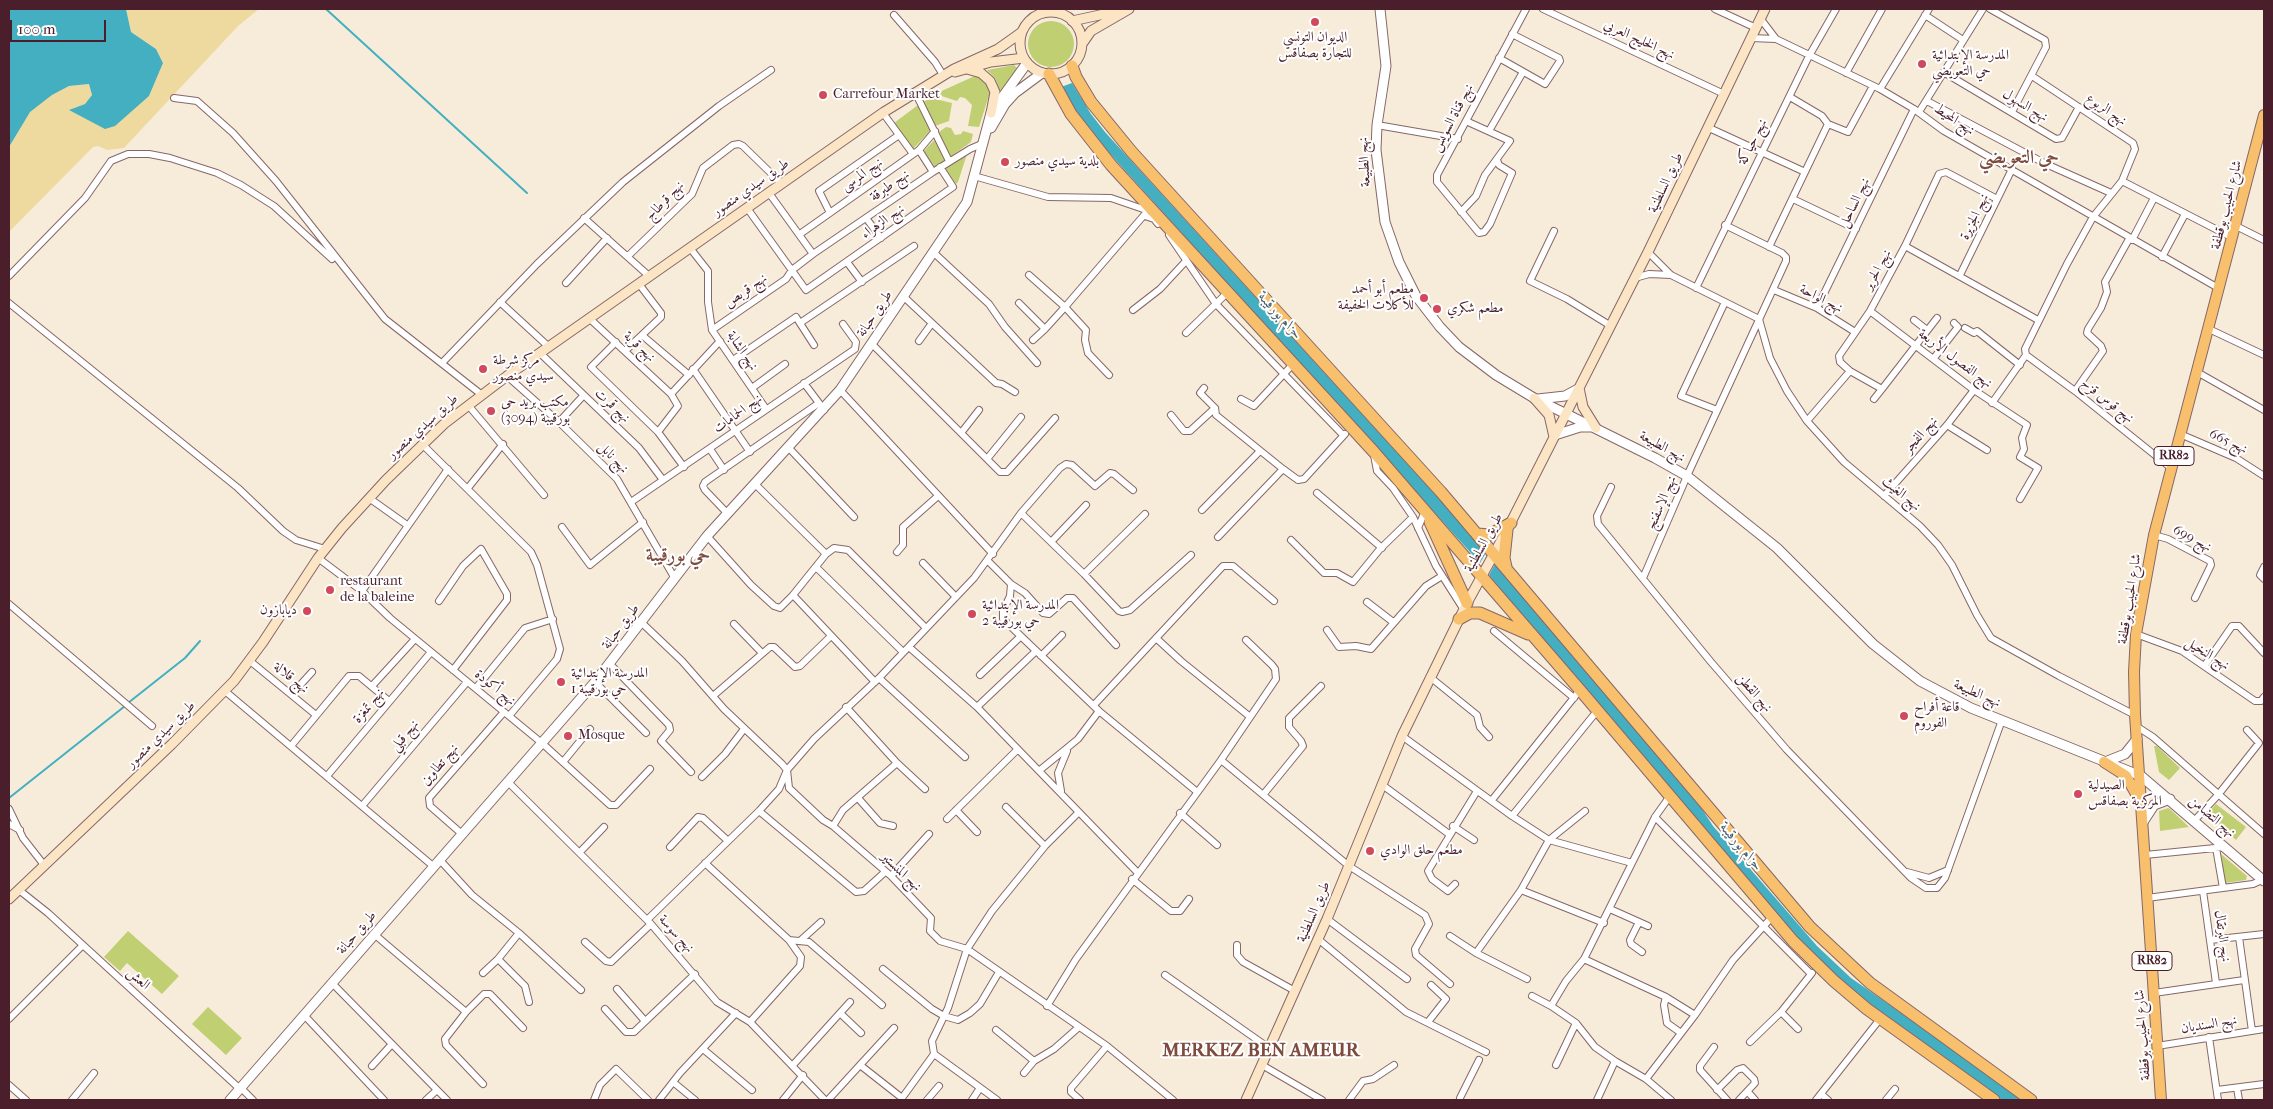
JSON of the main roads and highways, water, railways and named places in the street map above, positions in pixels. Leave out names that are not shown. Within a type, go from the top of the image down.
[{"type":"highway","points":[[1072,66],[1076,77],[1091,102],[1131,151],[1417,464],[1494,552],[1659,751],[1817,934],[1847,964],[1883,994],[2031,1100]]},
{"type":"highway","points":[[1046,74],[1071,114],[1147,211],[1229,291],[1294,363],[1347,431],[1374,452],[1534,636],[1577,694],[1598,711],[1814,970],[1994,1100]]},
{"type":"highway","points":[[1426,512],[1463,611],[1480,613],[1534,636]]},
{"type":"highway","points":[[1478,534],[1489,535],[1509,526]]},
{"type":"highway","points":[[1506,567],[1504,558],[1509,526]]},
{"type":"main road","points":[[1072,21],[1130,9]]},
{"type":"main road","points":[[1082,45],[1080,32],[1072,21],[1054,11],[1034,18],[1022,32],[1020,46],[1025,61],[1046,74],[1063,72],[1072,66],[1079,56],[1082,45],[1091,31],[1130,9]]},
{"type":"main road","name":"طريق السلطنية","points":[[1246,1100],[1318,939],[1381,784],[1430,677],[1611,326],[1765,9]]},
{"type":"main road","name":"طريق سيدي منصور","points":[[9,899],[225,691],[250,660],[325,549],[369,498],[422,444],[468,405],[507,376],[883,113],[944,75],[998,49],[1022,32]]},
{"type":"main road","name":"طريق سيدي منصور","points":[[944,75],[991,62],[1025,61]]},
{"type":"main road","points":[[967,69],[981,73],[990,81],[995,92],[991,113]]},
{"type":"main road","name":"شارع الحبيب بوقطفة","points":[[2161,1100],[2147,898],[2143,805],[2135,715],[2134,672],[2136,634],[2154,534],[2220,289],[2264,115]]},
{"type":"main road","points":[[1579,388],[1583,407],[1595,427]]},
{"type":"main road","points":[[1536,398],[1548,415],[1555,436]]},
{"type":"main road","points":[[2104,762],[2126,776],[2143,805]]},
{"type":"water","points":[[9,9],[126,9],[131,32],[156,49],[163,63],[149,96],[115,126],[105,129],[69,110],[85,104],[92,95],[89,84],[69,86],[52,95],[30,112],[9,147]]},
{"type":"water","points":[[1072,83],[1091,114],[1105,132],[1487,551],[1480,563],[1084,125],[1061,87]]},
{"type":"water","points":[[1495,564],[1691,792],[1713,826],[1817,946],[1851,978],[2026,1100],[2001,1100],[1849,990],[1799,939],[1708,836],[1520,613],[1489,575]]},
{"type":"waterway","points":[[326,9],[527,193]]},
{"type":"waterway","points":[[128,703],[185,658],[200,641]]},
{"type":"waterway","points":[[9,798],[125,706]]},
{"type":"place","name":"الديوان التونسي للتجارة بصفاقس","points":[[1315,22]]},
{"type":"place","name":"المدرسة الإبتدائية حي التعويضي","points":[[1922,64]]},
{"type":"place","name":"Carrefour Market","points":[[823,95]]},
{"type":"place","name":"بلدية سيدي منصور","points":[[1005,162]]},
{"type":"place","name":"مطعم أبو أحمد للأكلات الخفيفة","points":[[1424,298]]},
{"type":"place","name":"مطعم شكري","points":[[1437,309]]},
{"type":"place","name":"مركز شرطة سيدي منصور","points":[[483,369]]},
{"type":"place","name":"مكتب بريد حي بورقيبة (3094)","points":[[491,411]]},
{"type":"place","name":"restaurant de la baleine","points":[[330,590]]},
{"type":"place","name":"ديابازون","points":[[307,611]]},
{"type":"place","name":"المدرسة الإبتدائية حي بورقيبة 2","points":[[972,614]]},
{"type":"place","name":"المدرسة الإبتدائية حي بورقيبة 1","points":[[561,682]]},
{"type":"place","name":"قاعة أفراح الفوروم","points":[[1904,716]]},
{"type":"place","name":"Mosque","points":[[568,736]]},
{"type":"place","name":"الصيدلية المركزية بصفاقس","points":[[2078,794]]},
{"type":"place","name":"مطعم حلق الوادي","points":[[1370,851]]},
{"type":"district","name":"حي التعويضي","points":[[2019,158]]},
{"type":"district","name":"حي بورقيبة","points":[[678,556]]},
{"type":"district","name":"MERKEZ BEN AMEUR","points":[[1261,1051]]},
{"type":"water label","name":"حزام بورقيبة","points":[[1280,316]]},
{"type":"water label","name":"حزام بورقيبة","points":[[1741,847]]}]
